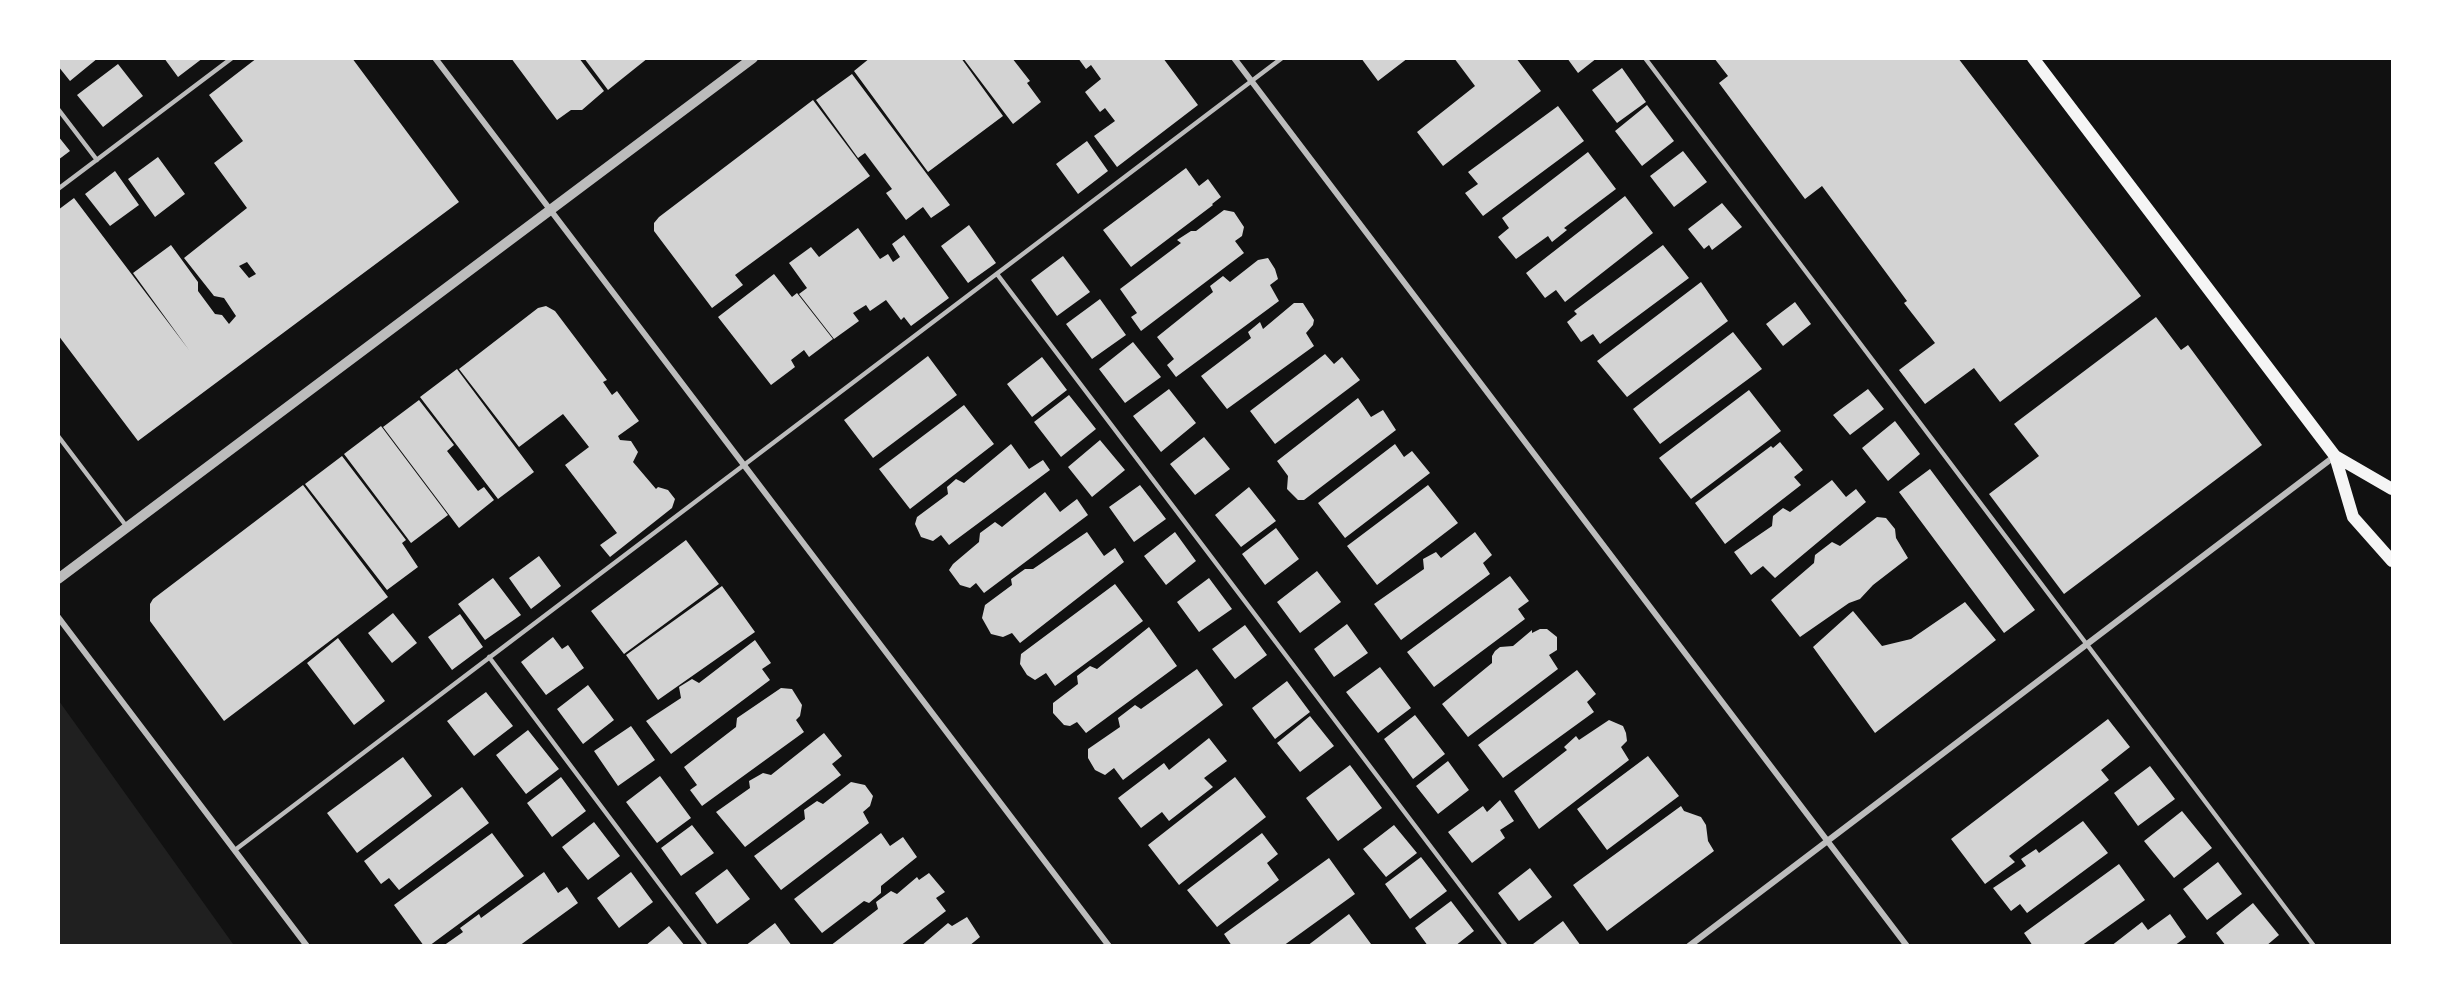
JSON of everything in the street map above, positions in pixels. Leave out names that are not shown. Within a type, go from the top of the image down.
[{"type":"main road","points":[[2033,58],[2335,456],[2353,517],[2392,561]]},
{"type":"main road","points":[[2335,456],[2392,489]]},
{"type":"street","points":[[435,58],[1109,945]]},
{"type":"street","points":[[58,579],[753,58]]},
{"type":"street","points":[[1234,58],[1907,945]]},
{"type":"street","points":[[1689,945],[2335,456]]},
{"type":"street","points":[[58,617],[307,945]]},
{"type":"lane","points":[[58,189],[232,58]]},
{"type":"lane","points":[[235,850],[1282,58]]},
{"type":"lane","points":[[1645,58],[2314,945]]},
{"type":"lane","points":[[58,109],[98,160]]},
{"type":"lane","points":[[997,274],[1506,945]]},
{"type":"lane","points":[[58,436],[127,527]]},
{"type":"lane","points":[[489,657],[706,945]]},
{"type":"shaded area","points":[[59,701],[233,944],[232,945],[59,945]]},
{"type":"building","points":[[58,58],[98,58],[70,81],[58,66]]},
{"type":"building","points":[[164,58],[203,58],[178,77]]},
{"type":"building","points":[[257,58],[352,58],[459,202],[138,441],[58,335],[58,210],[74,198],[189,350],[133,273],[171,245],[198,282],[198,291],[215,314],[222,315],[229,324],[236,316],[224,298],[214,296],[184,258],[247,208],[214,163],[243,141],[209,95]],"holes":[[[247,262],[256,274],[249,278],[239,266]]]},
{"type":"building","points":[[511,58],[579,58],[604,91],[582,110],[571,110],[557,120]]},
{"type":"building","points":[[584,58],[648,58],[608,90]]},
{"type":"building","points":[[870,58],[961,58],[1003,116],[928,172],[854,71]]},
{"type":"building","points":[[963,58],[1012,58],[1030,81],[1027,83],[1041,102],[1013,124]]},
{"type":"building","points":[[1078,58],[1163,58],[1198,105],[1117,167],[1094,136],[1115,121],[1105,108],[1100,112],[1085,92],[1101,79],[1091,65],[1086,69]]},
{"type":"building","points":[[1361,58],[1408,58],[1378,81]]},
{"type":"building","points":[[1454,58],[1516,58],[1541,91],[1443,166],[1417,132],[1475,86]]},
{"type":"building","points":[[1567,58],[1597,58],[1578,73]]},
{"type":"building","points":[[1714,58],[1958,58],[2141,296],[2000,402],[1974,368],[1925,404],[1899,370],[1935,343],[1904,303],[1907,301],[1822,186],[1805,199],[1719,83],[1728,76]]},
{"type":"building","points":[[118,64],[143,96],[103,127],[77,95]]},
{"type":"building","points":[[1622,68],[1646,102],[1617,123],[1592,90]]},
{"type":"building","points":[[852,74],[950,205],[931,218],[923,207],[906,220],[886,193],[892,189],[865,153],[858,158],[816,100]]},
{"type":"building","points":[[813,100],[870,176],[735,275],[743,285],[712,308],[654,231],[654,223]]},
{"type":"building","points":[[1647,105],[1674,141],[1642,166],[1615,131]]},
{"type":"building","points":[[1558,106],[1584,141],[1483,216],[1465,193],[1478,184],[1468,172]]},
{"type":"building","points":[[58,136],[70,151],[58,160]]},
{"type":"building","points":[[1087,141],[1108,171],[1078,194],[1056,164]]},
{"type":"building","points":[[1683,151],[1707,182],[1674,207],[1650,176]]},
{"type":"building","points":[[1588,152],[1616,189],[1564,228],[1567,230],[1552,242],[1548,236],[1516,259],[1498,237],[1509,228],[1502,218]]},
{"type":"building","points":[[158,157],[185,194],[155,217],[128,179]]},
{"type":"building","points":[[1186,168],[1199,186],[1208,179],[1221,197],[1131,267],[1103,230]]},
{"type":"building","points":[[115,171],[139,205],[110,226],[85,194]]},
{"type":"building","points":[[1625,196],[1653,233],[1565,302],[1556,290],[1545,298],[1526,273]]},
{"type":"building","points":[[1722,203],[1742,227],[1712,250],[1709,245],[1704,249],[1688,229]]},
{"type":"building","points":[[1224,210],[1234,212],[1244,227],[1242,236],[1235,241],[1244,253],[1141,331],[1131,317],[1137,313],[1120,289],[1181,243],[1177,240],[1191,231],[1196,231]]},
{"type":"building","points":[[969,225],[996,263],[968,283],[941,246]]},
{"type":"building","points":[[858,228],[880,259],[888,254],[893,262],[900,257],[892,244],[904,235],[949,298],[911,326],[904,317],[901,320],[886,300],[870,311],[866,305],[853,313],[859,321],[834,339],[799,294],[807,288],[789,263],[811,247],[819,257]]},
{"type":"building","points":[[1663,245],[1689,278],[1600,344],[1593,334],[1581,342],[1567,322],[1577,314],[1574,311]]},
{"type":"building","points":[[1063,256],[1090,292],[1057,316],[1031,280]]},
{"type":"building","points":[[1268,258],[1278,279],[1270,285],[1279,301],[1176,377],[1167,365],[1174,359],[1157,337],[1213,292],[1210,286],[1223,276],[1230,282],[1258,260]]},
{"type":"building","points":[[774,274],[792,297],[797,293],[833,339],[809,357],[804,350],[791,360],[795,367],[771,385],[718,317]]},
{"type":"building","points":[[1701,282],[1728,321],[1627,397],[1597,361]]},
{"type":"building","points":[[1100,299],[1126,335],[1092,359],[1066,324]]},
{"type":"building","points":[[1795,302],[1811,324],[1783,346],[1766,324]]},
{"type":"building","points":[[1294,303],[1303,303],[1314,320],[1306,333],[1314,346],[1227,409],[1201,376],[1251,338],[1248,332],[1260,322],[1263,329]]},
{"type":"building","points":[[546,306],[555,311],[607,380],[603,382],[612,395],[617,391],[639,421],[618,436],[620,440],[631,441],[638,452],[633,462],[656,489],[658,487],[668,490],[675,499],[672,508],[610,557],[600,545],[617,533],[565,465],[589,447],[563,414],[519,447],[459,369],[538,308]]},
{"type":"building","points":[[2156,317],[2181,350],[2188,345],[2262,445],[2064,594],[1989,494],[2039,456],[2014,424]]},
{"type":"building","points":[[1733,332],[1762,369],[1660,444],[1633,409]]},
{"type":"building","points":[[1133,342],[1161,377],[1125,403],[1099,369]]},
{"type":"building","points":[[1325,354],[1334,364],[1342,357],[1360,380],[1275,444],[1250,411]]},
{"type":"building","points":[[928,356],[957,395],[873,458],[844,420]]},
{"type":"building","points":[[1042,357],[1067,390],[1032,417],[1007,384]]},
{"type":"building","points":[[457,369],[534,472],[498,499],[420,397]]},
{"type":"building","points":[[1169,389],[1196,423],[1161,452],[1133,416]]},
{"type":"building","points":[[1868,389],[1884,409],[1850,435],[1833,415]]},
{"type":"building","points":[[1749,390],[1781,431],[1691,499],[1659,458]]},
{"type":"building","points":[[1069,395],[1096,429],[1061,457],[1034,422]]},
{"type":"building","points":[[1358,398],[1371,417],[1383,410],[1396,430],[1304,500],[1298,500],[1287,489],[1288,476],[1277,461]]},
{"type":"building","points":[[419,400],[454,445],[447,451],[478,491],[484,487],[494,500],[459,528],[383,427]]},
{"type":"building","points":[[964,405],[994,444],[910,509],[879,469]]},
{"type":"building","points":[[1895,421],[1920,454],[1888,481],[1862,448]]},
{"type":"building","points":[[381,426],[448,515],[411,543],[344,454]]},
{"type":"building","points":[[1204,437],[1230,469],[1195,495],[1170,464]]},
{"type":"building","points":[[1100,440],[1125,470],[1092,497],[1068,467]]},
{"type":"building","points":[[1780,442],[1803,470],[1794,477],[1801,485],[1725,544],[1695,503],[1771,446],[1773,448]]},
{"type":"building","points":[[1011,444],[1029,469],[1043,460],[1050,470],[949,545],[941,535],[933,541],[921,537],[915,524],[917,517],[948,494],[947,487],[956,479],[964,483]]},
{"type":"building","points":[[1395,444],[1404,457],[1412,451],[1430,473],[1345,538],[1318,503]]},
{"type":"building","points":[[342,456],[406,540],[402,543],[418,567],[387,590],[305,484]]},
{"type":"building","points":[[1930,469],[2035,610],[2004,633],[1899,492]]},
{"type":"building","points":[[1832,480],[1846,497],[1856,489],[1866,502],[1775,578],[1763,566],[1751,575],[1734,552],[1772,526],[1773,516],[1783,508],[1790,512]]},
{"type":"building","points":[[303,485],[388,597],[224,721],[150,621],[150,604],[153,599]]},
{"type":"building","points":[[1140,485],[1166,519],[1134,542],[1109,507]]},
{"type":"building","points":[[1428,485],[1458,523],[1377,585],[1347,546]]},
{"type":"building","points":[[1249,487],[1276,521],[1241,547],[1215,515]]},
{"type":"building","points":[[1045,492],[1060,512],[1077,499],[1088,515],[984,593],[976,583],[970,588],[960,585],[949,570],[979,542],[980,533],[995,522],[1002,527]]},
{"type":"building","points":[[1877,517],[1886,518],[1895,529],[1896,538],[1908,558],[1873,585],[1860,599],[1849,603],[1800,637],[1771,600],[1814,563],[1815,555],[1832,542],[1840,546]]},
{"type":"building","points":[[1276,528],[1299,559],[1265,585],[1242,554]]},
{"type":"building","points":[[1087,532],[1104,556],[1115,548],[1124,562],[1020,643],[1012,633],[1003,637],[991,634],[982,618],[985,605],[1012,585],[1011,579],[1025,569],[1033,569]]},
{"type":"building","points":[[1175,532],[1196,561],[1166,585],[1144,556]]},
{"type":"building","points":[[1475,532],[1492,555],[1483,563],[1490,574],[1401,640],[1374,604],[1424,569],[1423,559],[1436,552],[1441,558]]},
{"type":"building","points":[[686,540],[719,584],[624,654],[591,611]]},
{"type":"building","points":[[539,556],[561,586],[531,609],[509,578]]},
{"type":"building","points":[[1317,571],[1341,602],[1300,633],[1277,602]]},
{"type":"building","points":[[1510,576],[1529,601],[1518,609],[1525,619],[1434,687],[1407,652]]},
{"type":"building","points":[[493,578],[521,615],[485,640],[458,604]]},
{"type":"building","points":[[1209,578],[1232,609],[1199,632],[1177,602]]},
{"type":"building","points":[[1115,584],[1143,621],[1055,686],[1046,673],[1035,680],[1027,675],[1020,664],[1021,654]]},
{"type":"building","points":[[722,586],[755,632],[658,700],[626,655]]},
{"type":"building","points":[[1965,602],[1996,640],[1875,733],[1813,647],[1853,611],[1882,646],[1911,639]]},
{"type":"building","points":[[393,613],[417,643],[392,663],[368,633]]},
{"type":"building","points":[[460,614],[483,647],[452,670],[428,637]]},
{"type":"building","points":[[1347,624],[1368,653],[1334,677],[1314,649]]},
{"type":"building","points":[[1245,625],[1267,655],[1235,679],[1212,649]]},
{"type":"building","points":[[1149,627],[1177,666],[1086,733],[1077,722],[1070,726],[1064,725],[1053,713],[1053,703],[1078,684],[1077,676],[1090,666],[1097,669]]},
{"type":"building","points":[[1540,629],[1547,629],[1557,637],[1557,650],[1549,655],[1558,669],[1468,737],[1442,704],[1492,663],[1492,656],[1500,647],[1513,646],[1532,630],[1532,633]]},
{"type":"building","points":[[553,637],[562,649],[568,645],[584,668],[546,695],[521,662]]},
{"type":"building","points":[[338,638],[385,701],[354,725],[307,663]]},
{"type":"building","points":[[755,640],[771,663],[762,669],[770,680],[671,754],[646,721],[681,698],[679,687],[692,679],[699,683]]},
{"type":"building","points":[[1380,667],[1411,708],[1378,733],[1346,692]]},
{"type":"building","points":[[1197,669],[1223,705],[1123,780],[1114,768],[1105,775],[1095,770],[1088,758],[1088,749],[1120,727],[1118,718],[1135,705],[1141,709]]},
{"type":"building","points":[[1577,670],[1596,694],[1587,702],[1594,712],[1503,778],[1478,745]]},
{"type":"building","points":[[1287,681],[1310,712],[1275,739],[1252,708]]},
{"type":"building","points":[[588,685],[614,720],[583,744],[557,709]]},
{"type":"building","points":[[781,688],[792,689],[802,705],[800,716],[796,720],[804,732],[702,806],[690,790],[697,785],[684,767],[736,727],[737,718]]},
{"type":"building","points":[[486,692],[513,726],[474,756],[447,721]]},
{"type":"building","points":[[1415,715],[1445,754],[1413,779],[1384,739]]},
{"type":"building","points":[[1310,716],[1334,746],[1300,772],[1277,743]]},
{"type":"building","points":[[2108,719],[2130,747],[2101,770],[2109,780],[2009,856],[2015,862],[1985,884],[1951,839]]},
{"type":"building","points":[[1609,720],[1623,726],[1627,741],[1621,747],[1629,760],[1539,829],[1514,791],[1567,750],[1564,747],[1576,736],[1579,740]]},
{"type":"building","points":[[631,726],[655,760],[618,786],[594,751]]},
{"type":"building","points":[[528,730],[559,769],[526,794],[496,755]]},
{"type":"building","points":[[824,733],[842,756],[832,764],[841,775],[745,847],[716,812],[750,788],[749,781],[763,773],[771,775]]},
{"type":"building","points":[[1209,738],[1227,761],[1204,778],[1213,787],[1169,821],[1162,812],[1141,828],[1118,798],[1164,763],[1169,770]]},
{"type":"building","points":[[1648,756],[1679,796],[1607,850],[1577,809]]},
{"type":"building","points":[[403,757],[432,796],[357,853],[327,813]]},
{"type":"building","points":[[1448,761],[1469,790],[1438,814],[1416,786]]},
{"type":"building","points":[[1350,765],[1382,808],[1338,841],[1306,798]]},
{"type":"building","points":[[2150,766],[2175,799],[2138,826],[2114,793]]},
{"type":"building","points":[[660,776],[691,818],[657,843],[626,802]]},
{"type":"building","points":[[561,777],[586,811],[552,837],[527,803]]},
{"type":"building","points":[[1235,777],[1266,817],[1179,885],[1148,845]]},
{"type":"building","points":[[851,782],[865,785],[873,796],[870,806],[863,812],[869,823],[781,890],[754,856],[805,819],[804,810],[817,801],[823,804]]},
{"type":"building","points":[[462,787],[489,823],[399,890],[389,878],[381,884],[364,861]]},
{"type":"building","points":[[1500,800],[1514,821],[1500,830],[1505,838],[1472,863],[1448,832],[1483,806],[1487,812]]},
{"type":"building","points":[[1681,806],[1684,811],[1701,817],[1706,825],[1708,841],[1714,851],[1607,931],[1573,885]]},
{"type":"building","points":[[2182,811],[2212,848],[2174,878],[2144,841]]},
{"type":"building","points":[[2083,821],[2108,853],[2027,913],[2020,904],[2011,911],[1993,888],[2026,866],[2021,859],[2036,849],[2039,853]]},
{"type":"building","points":[[594,822],[620,856],[588,880],[562,847]]},
{"type":"building","points":[[692,825],[714,853],[681,876],[661,848]]},
{"type":"building","points":[[1394,825],[1417,853],[1386,877],[1363,849]]},
{"type":"building","points":[[492,833],[524,876],[429,946],[424,946],[394,905]]},
{"type":"building","points":[[881,833],[890,846],[903,837],[917,857],[881,886],[881,893],[869,903],[864,901],[822,933],[794,899]]},
{"type":"building","points":[[1262,833],[1278,854],[1267,863],[1279,880],[1217,927],[1187,890]]},
{"type":"building","points":[[1421,857],[1447,891],[1410,919],[1385,884]]},
{"type":"building","points":[[1329,858],[1355,894],[1283,946],[1232,946],[1224,934]]},
{"type":"building","points":[[2218,862],[2242,894],[2207,920],[2183,889]]},
{"type":"building","points":[[2119,864],[2145,900],[2081,946],[2033,946],[2024,933]]},
{"type":"building","points":[[1530,868],[1552,897],[1519,921],[1498,893]]},
{"type":"building","points":[[727,869],[750,899],[717,924],[695,893]]},
{"type":"building","points":[[544,872],[558,893],[567,887],[578,903],[519,946],[443,946],[463,932],[460,928],[479,914],[481,918]]},
{"type":"building","points":[[631,872],[653,902],[619,928],[597,898]]},
{"type":"building","points":[[929,873],[945,892],[936,898],[946,911],[900,946],[830,946],[878,909],[876,902],[891,891],[897,894],[917,877],[919,880]]},
{"type":"building","points":[[1451,901],[1474,931],[1455,946],[1428,946],[1415,928]]},
{"type":"building","points":[[2253,903],[2279,935],[2266,946],[2226,946],[2216,933]]},
{"type":"building","points":[[1349,914],[1371,944],[1307,946]]},
{"type":"building","points":[[2170,914],[2186,937],[2174,946],[2111,946],[2142,922],[2148,930]]},
{"type":"building","points":[[967,917],[980,937],[969,946],[921,946],[948,923],[952,926]]},
{"type":"building","points":[[1563,921],[1581,946],[1534,946],[1533,944]]},
{"type":"building","points":[[775,923],[792,946],[745,946]]},
{"type":"building","points":[[669,926],[685,946],[645,946]]}]
